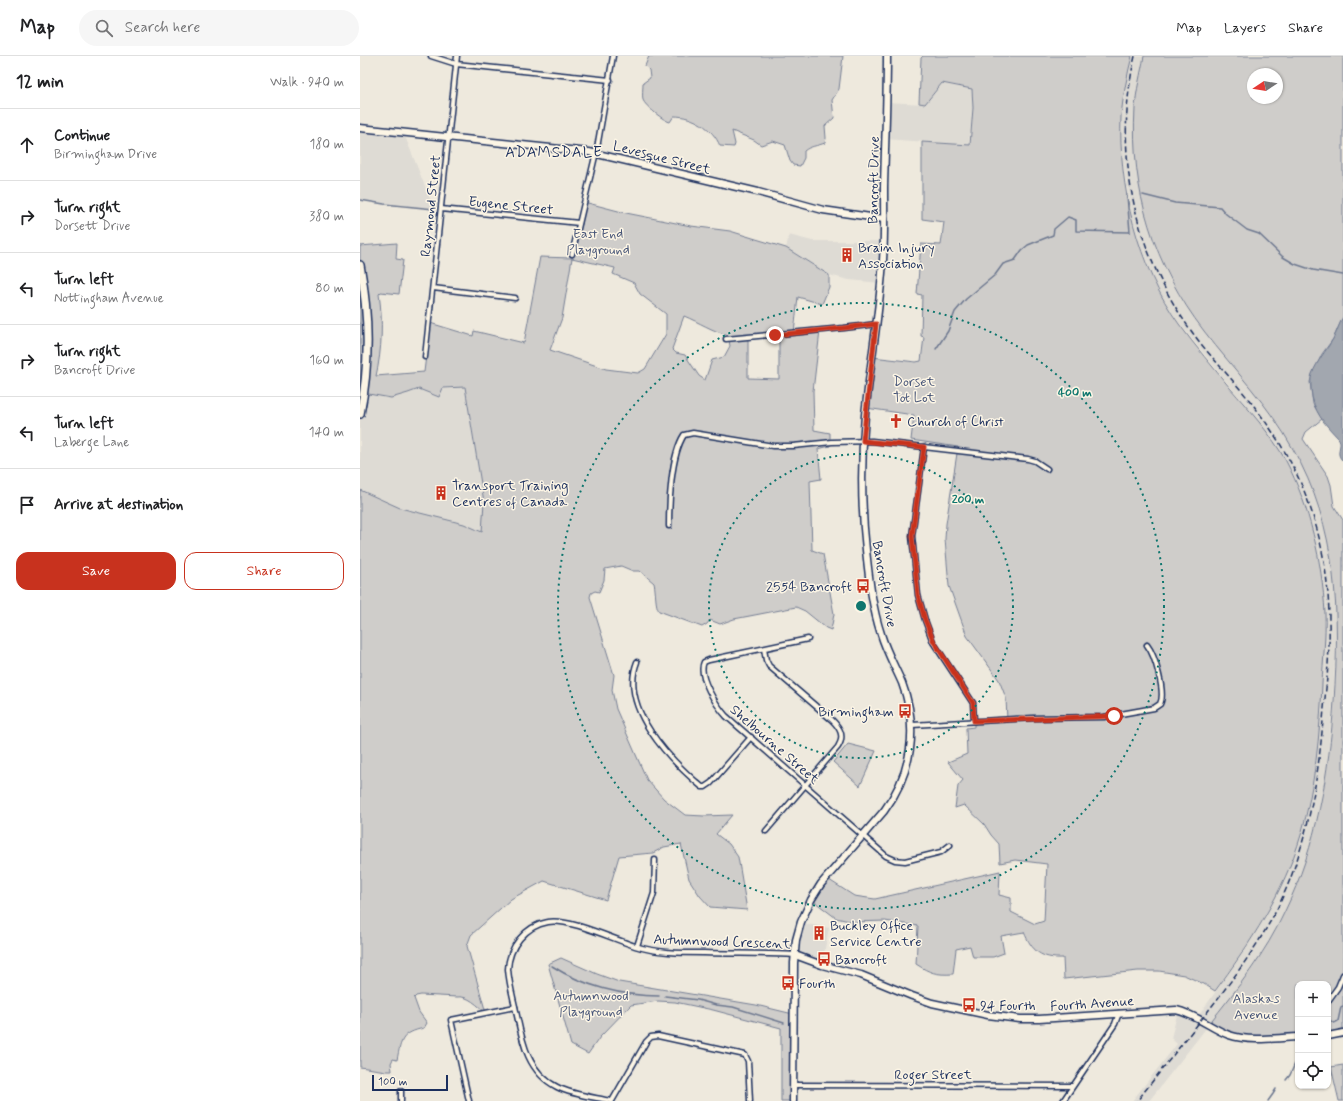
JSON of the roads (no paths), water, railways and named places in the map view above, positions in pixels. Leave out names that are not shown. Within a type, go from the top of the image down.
[{"type":"main road","name":"Bancroft Drive","points":[[794,1101],[795,955],[796,940],[801,922],[811,900],[821,884],[884,811],[893,798],[906,770],[910,754],[912,725],[907,698],[880,633],[872,596],[864,527],[863,441],[882,271],[887,56]]},
{"type":"main road","name":"Levesque Street","points":[[360,128],[595,153],[758,192],[823,210],[884,219]]},
{"type":"main road","points":[[360,265],[364,290],[367,343],[366,377],[360,414]]},
{"type":"main road","name":"Fourth Avenue","points":[[795,955],[822,965],[861,975],[932,1003],[988,1015],[1020,1019],[1039,1019],[1176,1010],[1191,1014],[1221,1031],[1239,1037],[1295,1036]]},
{"type":"main road","points":[[1331,1035],[1343,1033]]},
{"type":"street","points":[[431,56],[456,64],[610,80]]},
{"type":"street","name":"Raymond Street","points":[[426,357],[457,56]]},
{"type":"street","points":[[572,254],[595,153],[610,80],[613,56]]},
{"type":"street","name":"Eugene Street","points":[[441,210],[579,223]]},
{"type":"street","points":[[433,288],[515,298]]},
{"type":"street","points":[[726,339],[876,324]]},
{"type":"street","points":[[669,526],[670,491],[674,466],[680,442],[684,435],[693,434],[773,446],[863,441],[1028,459],[1035,461],[1047,469]]},
{"type":"street","points":[[924,447],[912,536],[918,595],[925,620],[934,642],[973,703],[974,721]]},
{"type":"street","name":"Shelbourne Street","points":[[808,639],[704,662],[702,671],[712,697],[720,710],[886,856],[901,861],[941,852],[950,845]]},
{"type":"street","points":[[912,725],[1033,718],[1104,717],[1154,708],[1160,704],[1162,695],[1152,651],[1147,645]]},
{"type":"street","points":[[764,649],[769,666],[832,720],[839,728],[841,733],[841,741],[838,747],[766,830]]},
{"type":"street","points":[[637,662],[634,671],[633,686],[638,704],[651,733],[660,746],[674,761],[702,786],[705,787],[711,783],[750,737]]},
{"type":"street","points":[[637,946],[654,893],[655,860]]},
{"type":"street","name":"Autumnwood Crescent","points":[[611,1101],[563,1089],[545,1079],[533,1064],[526,1051],[508,976],[508,969],[509,956],[515,944],[531,929],[548,922],[564,922],[637,946],[669,953],[795,955]]},
{"type":"street","points":[[1331,997],[1338,987],[1343,975]]},
{"type":"street","points":[[469,1101],[451,1020],[515,1007]]},
{"type":"street","points":[[1062,1101],[1091,1061],[1115,1024],[1119,1014]]},
{"type":"street","points":[[611,1101],[646,1042],[651,1037],[658,1036],[745,1055],[748,1061],[750,1101]]},
{"type":"street","name":"Roger Street","points":[[794,1085],[1072,1086]]},
{"type":"street","points":[[401,1091],[401,1101]]},
{"type":"waterway","points":[[936,349],[948,331],[955,312],[966,299],[995,275],[1003,264],[1015,260],[1022,250],[1028,245],[1053,235],[1054,229],[1068,217],[1076,220],[1076,231],[1130,232],[1127,195]]},
{"type":"waterway","points":[[1143,195],[1175,203],[1220,207],[1226,214],[1247,230],[1259,234],[1283,257],[1295,264],[1313,270],[1343,275]]},
{"type":"waterway","points":[[360,200],[434,209]]},
{"type":"waterway","points":[[552,966],[577,979],[617,992],[645,996],[659,996]]},
{"type":"waterway","points":[[665,996],[698,1000],[716,1005],[733,1007],[784,1023]]},
{"type":"waterway","points":[[1331,1021],[1334,1023],[1338,1021],[1341,1007],[1343,1006]]},
{"type":"waterway","points":[[1286,1080],[1295,1064]]},
{"type":"waterway","points":[[1268,1101],[1276,1089]]},
{"type":"railway","points":[[1135,56],[1129,94],[1126,131],[1128,169],[1134,205],[1144,241],[1158,275],[1176,308],[1198,340],[1258,412],[1279,442],[1296,473],[1312,514],[1323,556],[1328,600],[1329,632],[1322,734],[1315,785],[1304,836],[1288,885],[1263,935],[1247,959],[1230,983],[1137,1101]]},
{"type":"place","name":"Brain Injury Association","points":[[847,255]]},
{"type":"place","name":"Church of Christ","points":[[896,421]]},
{"type":"place","name":"Transport Training Centres of Canada","points":[[441,493]]},
{"type":"place","name":"2554 Bancroft","points":[[863,586]]},
{"type":"place","name":"Birmingham","points":[[905,711]]},
{"type":"place","name":"Buckley Office Service Centre","points":[[819,933]]},
{"type":"place","name":"Bancroft","points":[[824,959]]},
{"type":"place","name":"Fourth","points":[[788,983]]},
{"type":"place","name":"94 Fourth","points":[[969,1005]]},
{"type":"district","name":"ADAMSDALE","points":[[554,152]]},
{"type":"park label","name":"East End Playground","points":[[598,242]]},
{"type":"park label","name":"Dorset Tot Lot","points":[[914,390]]},
{"type":"park label","name":"Autumnwood Playground","points":[[591,1004]]},
{"type":"park label","name":"Alaskas Avenue","points":[[1256,1006]]}]
